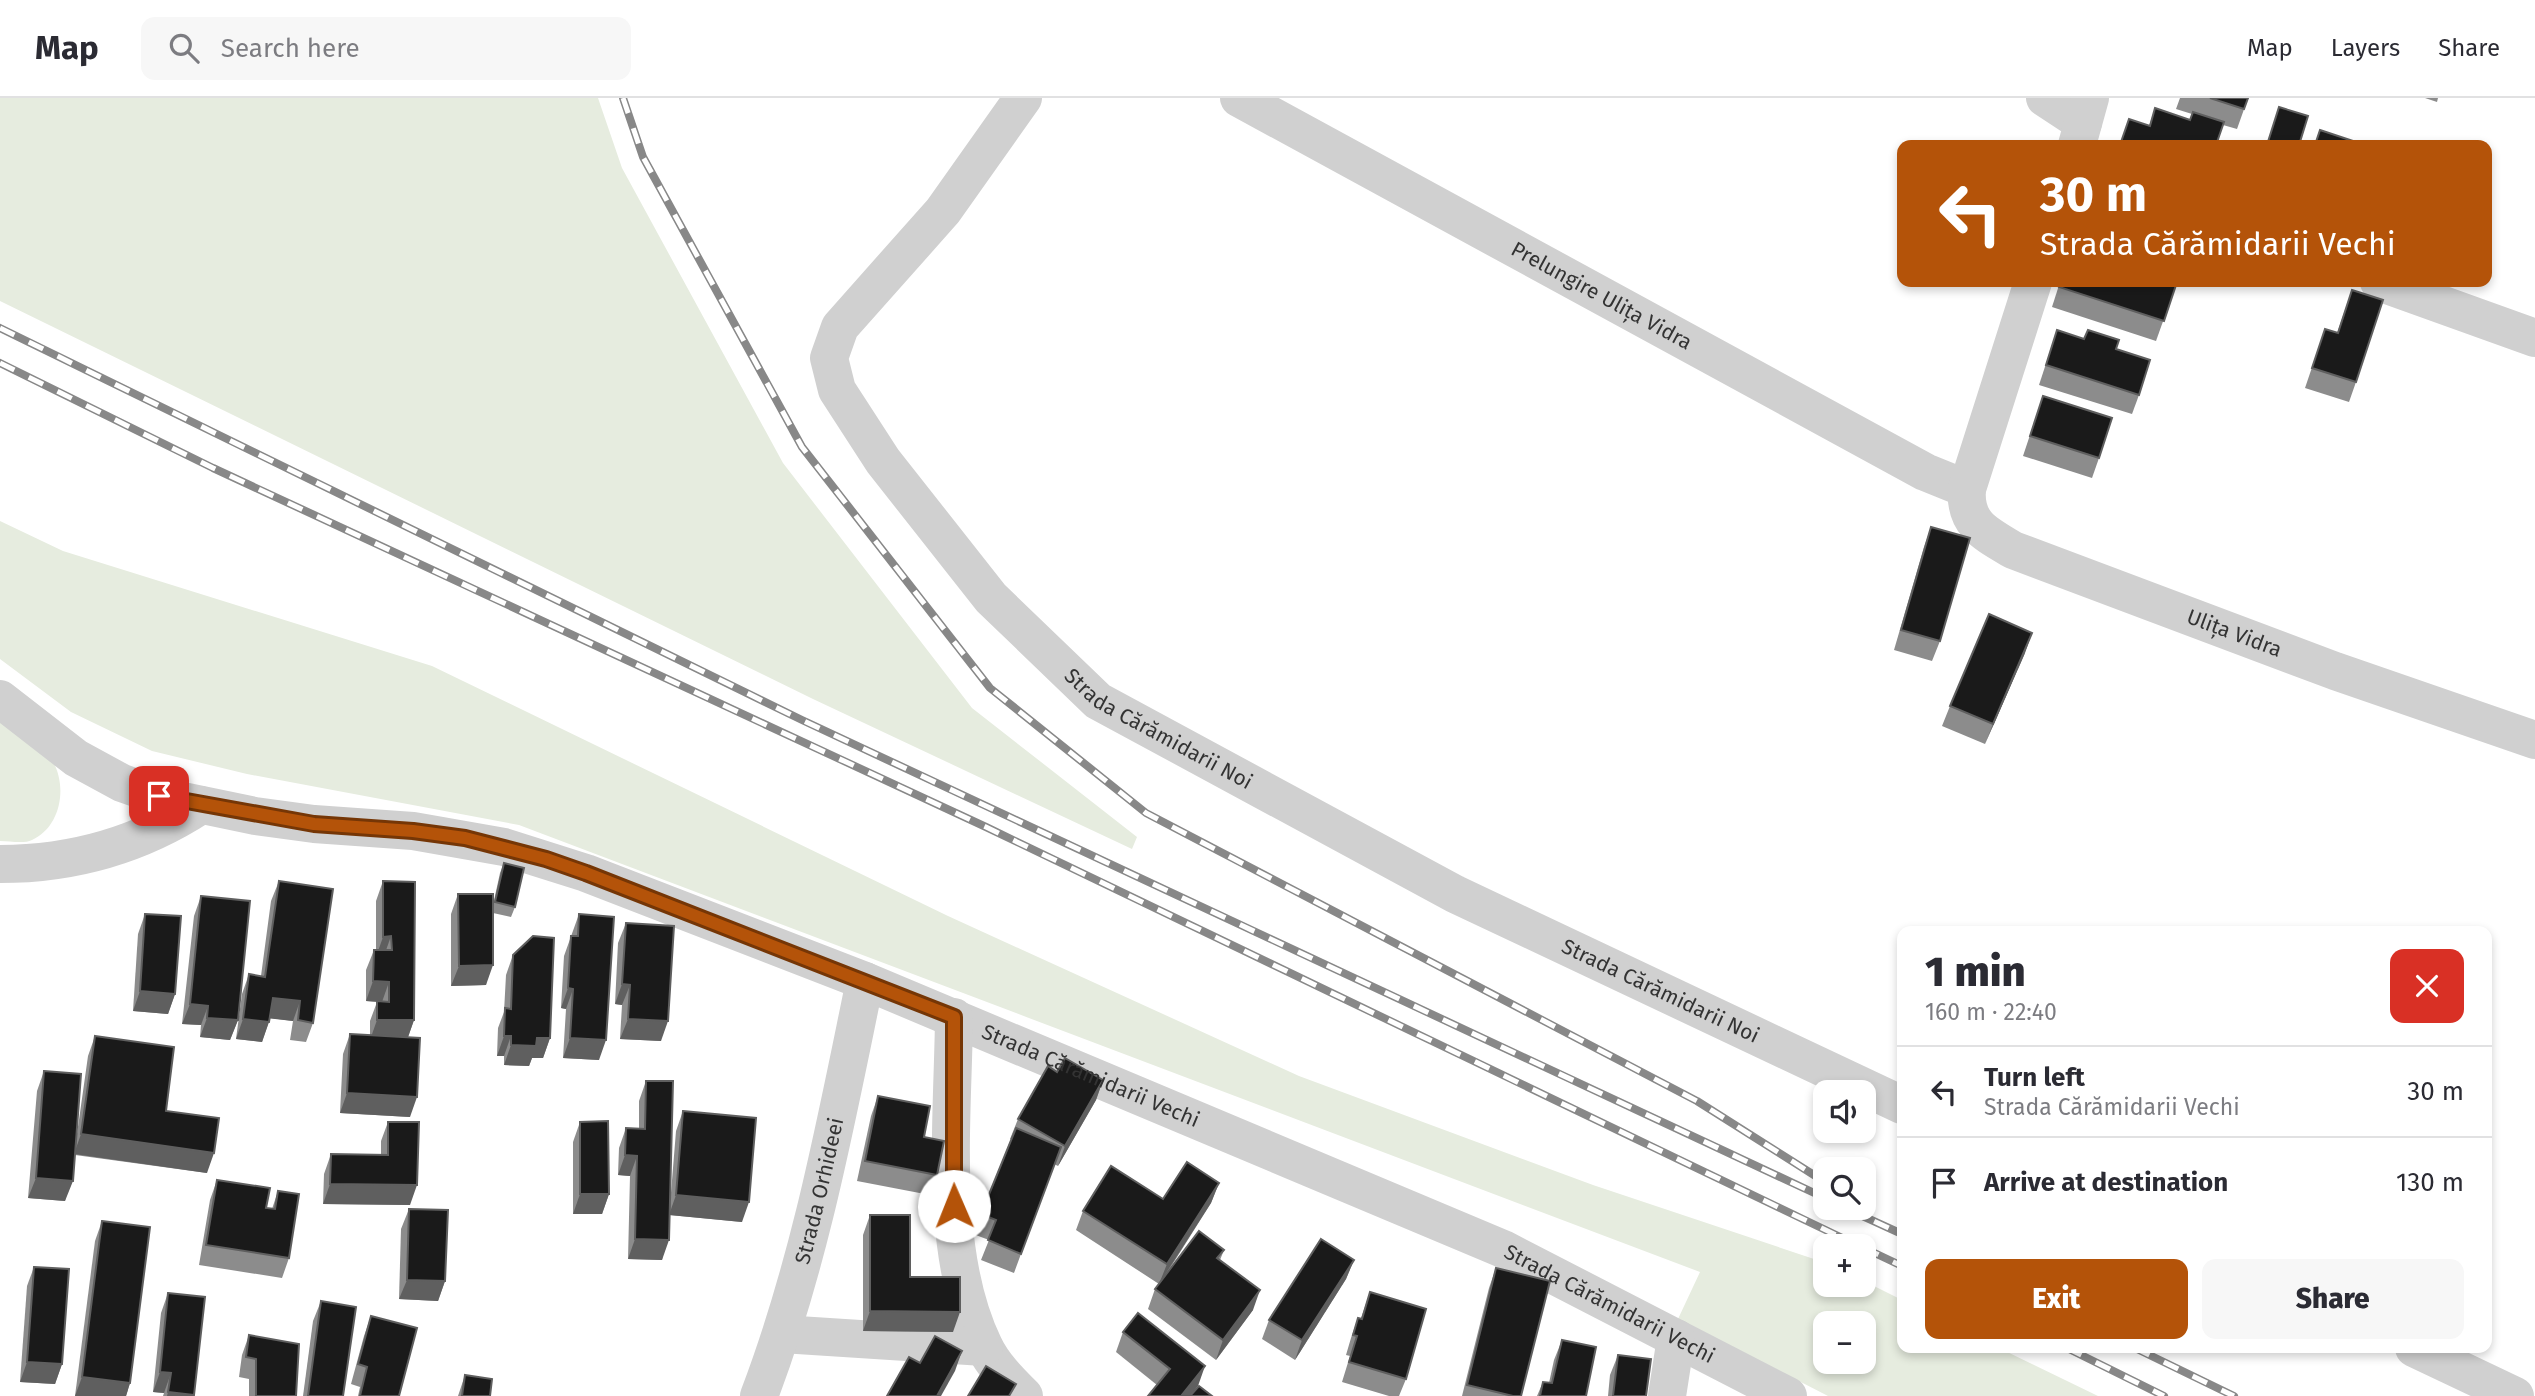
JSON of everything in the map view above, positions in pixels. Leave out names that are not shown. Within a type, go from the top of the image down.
[{"type":"street","name":"Strada Cărămidarii Noi","points":[[1023,98],[943,211],[841,327],[829,358],[837,390],[883,461],[991,598],[1098,701],[1455,894],[1897,1103]]},
{"type":"street","name":"Prelungire Ulița Vidra","points":[[1239,98],[1925,472],[1967,489]]},
{"type":"street","points":[[2045,98],[2083,122]]},
{"type":"street","points":[[1967,489],[2031,287]]},
{"type":"street","points":[[2393,287],[2535,338]]},
{"type":"street","name":"Ulița Vidra","points":[[1967,489],[1965,507],[1976,524],[2013,550],[2335,671],[2535,740]]},
{"type":"street","name":"Strada Cărămidarii Vechi","points":[[0,699],[76,758],[122,783],[159,796],[314,824],[413,831],[504,847],[586,873],[865,981],[1503,1249],[1788,1396]]},
{"type":"street","points":[[0,864],[27,864],[84,856],[133,843],[174,823],[201,805]]},
{"type":"street","name":"Strada Orhideei","points":[[759,1396],[782,1334],[823,1182],[865,981]]},
{"type":"street","points":[[954,1017],[955,1222],[965,1287],[984,1347],[998,1369],[1024,1396]]},
{"type":"street","points":[[782,1334],[984,1347]]},
{"type":"street","points":[[1667,1396],[1676,1338]]},
{"type":"street","points":[[2425,1353],[2515,1396]]},
{"type":"shaded area","points":[[0,98],[598,98],[622,168],[783,463],[972,708],[1137,837],[1132,849],[813,699],[0,301]]},
{"type":"shaded area","points":[[0,521],[63,551],[432,666],[948,916],[1299,1076],[1593,1185],[1813,1259],[1813,1297],[1876,1297],[1876,1287],[1897,1298],[1897,1353],[2009,1353],[2098,1396],[1828,1396],[1678,1319],[1700,1272],[519,825],[247,774],[152,751],[71,712],[0,659]]},
{"type":"shaded area","points":[[0,719],[48,755],[57,770],[60,782],[59,805],[50,826],[29,841],[0,841]]},
{"type":"building","points":[[2210,98],[2248,98],[2244,109]]},
{"type":"building","points":[[2279,107],[2308,116],[2301,140],[2269,140]]},
{"type":"building","points":[[2155,108],[2190,120],[2193,112],[2224,122],[2218,140],[2122,140],[2129,119],[2150,126]]},
{"type":"building","points":[[2320,130],[2350,140],[2317,140]]},
{"type":"building","points":[[2059,287],[2175,287],[2164,321]]},
{"type":"building","points":[[2352,290],[2383,300],[2356,382],[2312,368],[2325,329],[2338,333]]},
{"type":"building","points":[[2057,330],[2084,339],[2088,330],[2119,340],[2116,349],[2150,360],[2139,395],[2046,365]]},
{"type":"building","points":[[2043,396],[2112,418],[2099,458],[2030,436]]},
{"type":"building","points":[[1931,527],[1970,538],[1940,641],[1901,630]]},
{"type":"building","points":[[1989,614],[2032,633],[1993,724],[1950,706]]},
{"type":"building","points":[[504,863],[524,868],[515,907],[495,902]]},
{"type":"building","points":[[279,881],[333,889],[313,1023],[298,1020],[300,1001],[273,998],[269,1022],[243,1019],[249,974],[265,977]]},
{"type":"building","points":[[383,881],[415,882],[414,1020],[377,1020],[377,1001],[389,1002],[389,982],[373,981],[374,950],[392,950],[391,936],[383,937]]},
{"type":"building","points":[[458,894],[493,894],[493,965],[459,966]]},
{"type":"building","points":[[201,896],[250,901],[238,1020],[207,1018],[208,1006],[190,1004]]},
{"type":"building","points":[[145,914],[181,916],[175,994],[140,991]]},
{"type":"building","points":[[579,914],[614,917],[606,1040],[570,1038],[573,989],[568,988],[571,936],[578,936]]},
{"type":"building","points":[[626,923],[674,926],[668,1021],[628,1019],[630,985],[622,984]]},
{"type":"building","points":[[533,936],[554,938],[550,1038],[537,1038],[536,1046],[511,1045],[511,1036],[504,1036],[505,1008],[511,1009],[513,955]]},
{"type":"building","points":[[350,1034],[420,1038],[417,1097],[347,1093]]},
{"type":"building","points":[[95,1036],[174,1047],[166,1111],[219,1118],[214,1153],[81,1134]]},
{"type":"building","points":[[1065,1058],[1103,1080],[1065,1146],[1018,1119],[1048,1066],[1057,1072]]},
{"type":"building","points":[[44,1071],[81,1074],[73,1181],[36,1178]]},
{"type":"building","points":[[646,1081],[673,1081],[669,1240],[635,1239],[637,1156],[625,1155],[626,1128],[645,1129]]},
{"type":"building","points":[[878,1096],[930,1106],[924,1137],[944,1141],[937,1175],[865,1161]]},
{"type":"building","points":[[683,1111],[756,1118],[749,1202],[676,1195]]},
{"type":"building","points":[[608,1121],[609,1194],[580,1194],[580,1122]]},
{"type":"building","points":[[388,1122],[419,1122],[417,1185],[330,1184],[331,1154],[388,1155]]},
{"type":"building","points":[[1016,1128],[1061,1147],[1021,1254],[988,1240],[996,1220],[981,1214]]},
{"type":"building","points":[[1187,1162],[1219,1183],[1167,1264],[1083,1211],[1111,1166],[1163,1199]]},
{"type":"building","points":[[217,1180],[270,1188],[266,1208],[275,1209],[278,1191],[299,1194],[289,1258],[206,1245]]},
{"type":"building","points":[[409,1209],[448,1210],[445,1281],[407,1280]]},
{"type":"building","points":[[870,1215],[910,1215],[910,1277],[960,1277],[960,1312],[870,1311]]},
{"type":"building","points":[[102,1221],[150,1227],[130,1383],[82,1377]]},
{"type":"building","points":[[1199,1231],[1224,1250],[1217,1258],[1260,1290],[1223,1340],[1155,1289]]},
{"type":"building","points":[[1321,1239],[1354,1260],[1302,1340],[1269,1320]]},
{"type":"building","points":[[34,1267],[69,1269],[62,1364],[27,1362]]},
{"type":"building","points":[[1496,1268],[1550,1281],[1521,1396],[1467,1385]]},
{"type":"building","points":[[1370,1292],[1426,1309],[1406,1379],[1349,1362],[1357,1336],[1353,1335],[1358,1318],[1362,1319]]},
{"type":"building","points":[[168,1293],[205,1297],[194,1395],[168,1392],[171,1373],[160,1372]]},
{"type":"building","points":[[321,1301],[356,1307],[343,1396],[308,1396]]},
{"type":"building","points":[[1138,1313],[1205,1366],[1181,1396],[1148,1396],[1170,1369],[1123,1332]]},
{"type":"building","points":[[371,1316],[417,1328],[399,1396],[360,1396],[367,1367],[358,1364]]},
{"type":"building","points":[[249,1335],[299,1344],[296,1396],[256,1396],[256,1359],[246,1357]]},
{"type":"building","points":[[935,1336],[962,1351],[937,1396],[887,1396],[909,1357],[920,1363]]},
{"type":"building","points":[[1562,1340],[1596,1347],[1586,1396],[1540,1396],[1543,1382],[1552,1383]]},
{"type":"building","points":[[1618,1355],[1651,1359],[1646,1396],[1613,1396]]},
{"type":"building","points":[[986,1366],[1016,1384],[1009,1396],[968,1396]]},
{"type":"building","points":[[465,1375],[492,1379],[490,1396],[462,1396]]},
{"type":"building","points":[[1199,1386],[1212,1396],[1190,1396]]},
{"type":"railway","points":[[623,98],[643,157],[802,447],[990,688],[1146,813],[1697,1101],[1813,1174]]},
{"type":"railway","points":[[0,328],[802,720],[1813,1192]]},
{"type":"railway","points":[[0,363],[213,468],[986,827],[1834,1234]]},
{"type":"railway","points":[[1871,1220],[1897,1232]]},
{"type":"railway","points":[[1876,1254],[1897,1264]]},
{"type":"railway","points":[[2077,1353],[2164,1396]]},
{"type":"railway","points":[[2145,1353],[2234,1396]]},
{"type":"route","points":[[159,796],[255,816],[314,824],[413,831],[465,838],[504,847],[586,873],[954,1017],[954,1206]]}]
